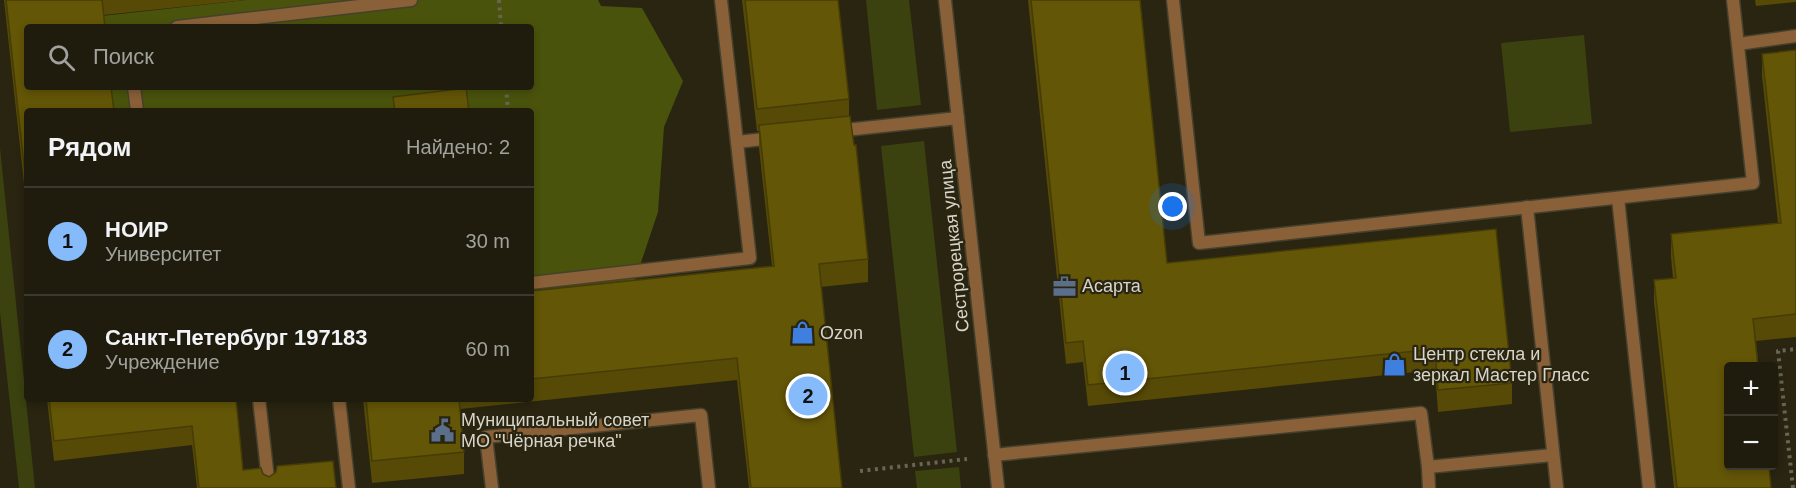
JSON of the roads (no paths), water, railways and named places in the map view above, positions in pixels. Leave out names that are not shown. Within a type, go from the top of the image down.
[{"type":"street","points":[[203,24],[411,0]]},
{"type":"street","points":[[534,283],[750,258],[721,0]]},
{"type":"street","name":"Сестрорецкая улица","points":[[945,0],[998,488]]},
{"type":"street","points":[[1173,0],[1199,243],[1753,183],[1734,0]]},
{"type":"street","points":[[1738,44],[1796,36]]},
{"type":"street","points":[[134,90],[137,108]]},
{"type":"street","points":[[820,133],[958,118]]},
{"type":"street","points":[[737,142],[784,137]]},
{"type":"street","points":[[1618,198],[1649,488]]},
{"type":"street","points":[[1527,207],[1557,488]]},
{"type":"street","points":[[259,402],[269,488]]},
{"type":"street","points":[[339,402],[348,488]]},
{"type":"street","points":[[994,455],[1421,413],[1430,488]]},
{"type":"street","points":[[492,488],[486,437],[701,415],[709,488]]},
{"type":"street","points":[[1428,467],[1553,455]]},
{"type":"place","name":"Асарта","points":[[1064,286]]},
{"type":"place","name":"Ozon","points":[[802,333]]},
{"type":"place","name":"Центр стекла и зеркал Мастер Гласс","points":[[1395,364]]},
{"type":"place","name":"НОИР","points":[[1125,373]]},
{"type":"place","name":"Санкт-Петербург 197183","points":[[808,396]]},
{"type":"place","name":"Муниципальный совет МО \"Чёрная речка\"","points":[[443,430]]}]
